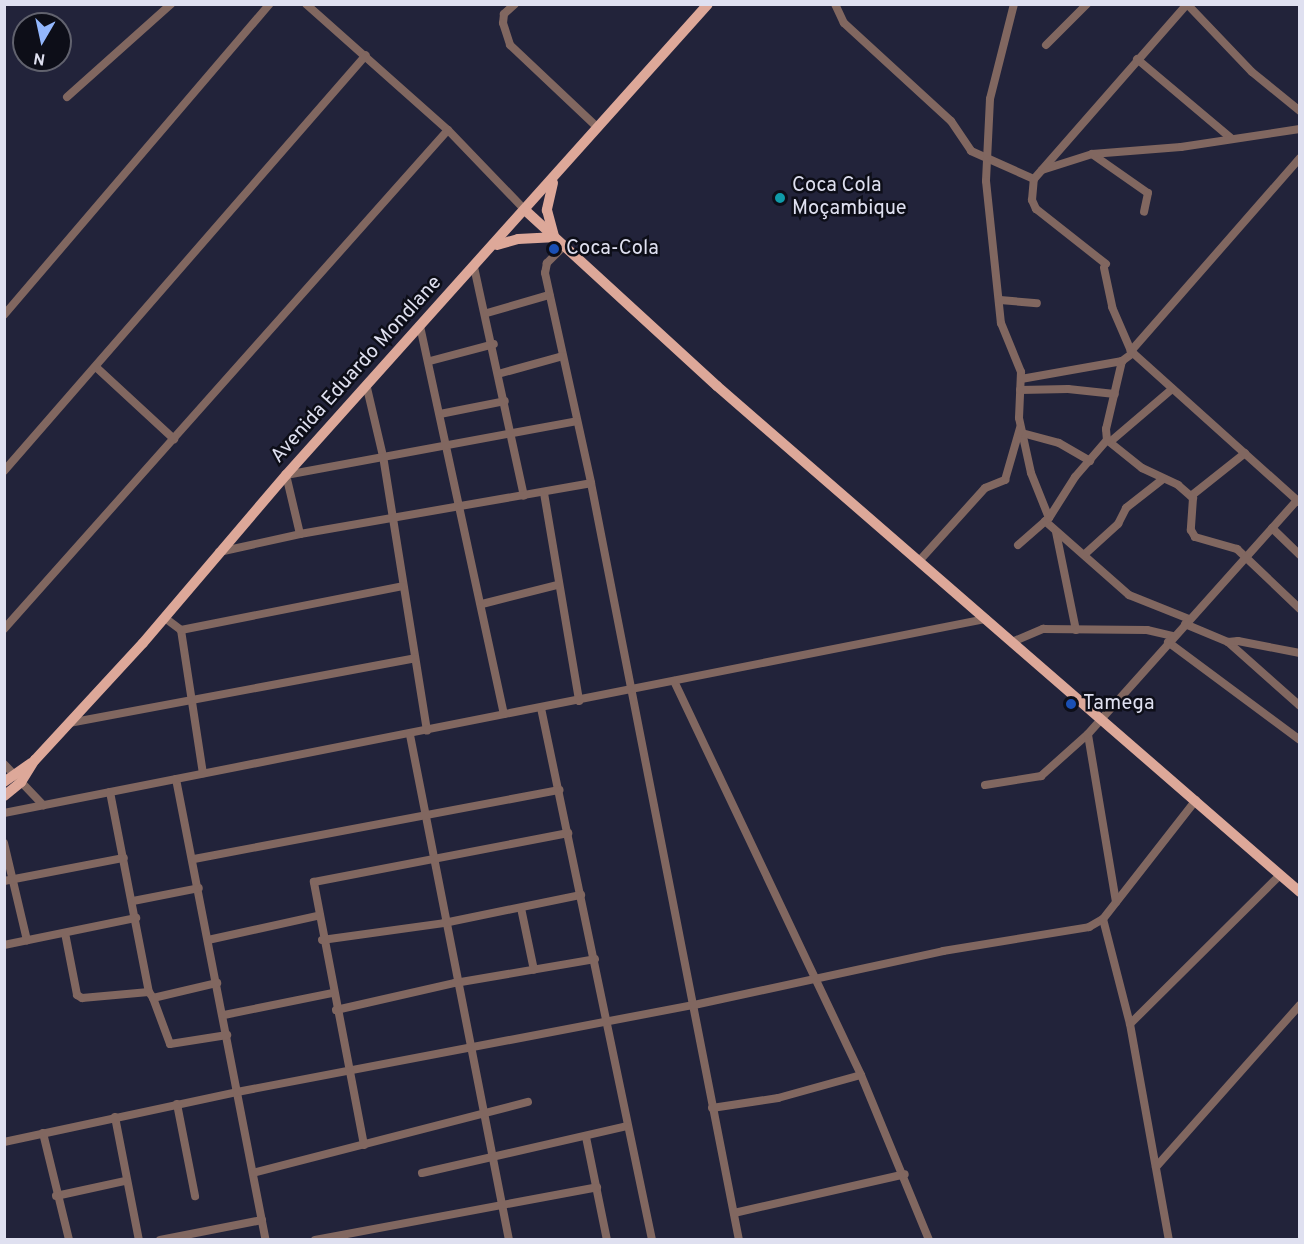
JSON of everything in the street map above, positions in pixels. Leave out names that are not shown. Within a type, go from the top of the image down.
[{"type":"main road","name":"Avenida Eduardo Mondlane","points":[[4,796],[165,618],[218,552],[251,520],[286,475],[526,211],[708,4]]},
{"type":"main road","points":[[554,179],[547,210],[557,241]]},
{"type":"main road","points":[[526,211],[557,241],[1012,642],[1299,892]]},
{"type":"main road","points":[[494,246],[518,239],[557,241]]},
{"type":"main road","name":"Avenida Eduardo Mondlane","points":[[4,782],[18,778]]},
{"type":"street","points":[[66,98],[171,4]]},
{"type":"street","points":[[4,315],[270,4]]},
{"type":"street","points":[[306,4],[448,130],[526,211]]},
{"type":"street","points":[[515,4],[504,14],[503,23],[510,45],[598,128]]},
{"type":"street","points":[[835,4],[844,23],[881,61],[951,122],[971,151],[1036,175],[1092,154],[1232,139],[1299,129]]},
{"type":"street","points":[[1046,45],[1087,4]]},
{"type":"street","points":[[985,785],[1041,776],[1088,734],[1245,556],[1298,501],[1132,352],[1112,307],[1105,266],[1036,209],[1032,200],[1036,175],[1077,133],[1137,59],[1187,4],[1252,72],[1299,111]]},
{"type":"street","points":[[1013,5],[990,99],[986,156],[989,225],[1003,334],[1021,379],[1021,430],[1031,473],[1047,519],[1056,532],[1085,554],[1134,599],[1187,621],[1227,642],[1299,706]]},
{"type":"street","points":[[4,471],[97,368],[366,55]]},
{"type":"street","points":[[1137,59],[1232,139]]},
{"type":"street","points":[[4,628],[448,130]]},
{"type":"street","points":[[1092,154],[1148,193],[1144,212]]},
{"type":"street","points":[[1021,379],[1122,361],[1299,158]]},
{"type":"street","points":[[557,241],[547,263],[549,295],[591,483],[739,1239]]},
{"type":"street","points":[[474,267],[494,344],[498,374],[524,496]]},
{"type":"street","points":[[487,313],[549,295]]},
{"type":"street","points":[[1000,300],[1037,303]]},
{"type":"street","points":[[420,326],[430,361],[446,447],[482,604],[504,714]]},
{"type":"street","points":[[430,361],[494,344]]},
{"type":"street","points":[[498,374],[562,356]]},
{"type":"street","points":[[1122,361],[1106,429],[1109,441],[1163,480],[1191,496],[1195,503],[1192,534],[1226,543],[1245,556],[1299,609]]},
{"type":"street","points":[[97,368],[174,439]]},
{"type":"street","points":[[367,388],[382,456],[390,518],[427,731]]},
{"type":"street","points":[[1020,390],[1068,389],[1114,394]]},
{"type":"street","points":[[1018,545],[1047,519],[1090,461],[1109,441],[1172,389]]},
{"type":"street","points":[[440,414],[505,401]]},
{"type":"street","points":[[300,534],[286,475],[578,421]]},
{"type":"street","points":[[920,560],[985,488],[1005,480],[1021,430]]},
{"type":"street","points":[[1021,430],[1059,443],[1090,461]]},
{"type":"street","points":[[1191,496],[1245,453]]},
{"type":"street","points":[[1085,554],[1118,524],[1126,508],[1163,480]]},
{"type":"street","points":[[218,552],[300,534],[591,483]]},
{"type":"street","points":[[544,493],[557,585],[579,701]]},
{"type":"street","points":[[1272,528],[1299,555]]},
{"type":"street","points":[[1056,532],[1076,630]]},
{"type":"street","points":[[482,604],[557,585]]},
{"type":"street","points":[[165,618],[182,630],[403,586]]},
{"type":"street","points":[[4,813],[410,735],[504,714],[986,619]]},
{"type":"street","points":[[182,630],[203,773]]},
{"type":"street","points":[[1012,642],[1034,631],[1147,630],[1171,639],[1299,740]]},
{"type":"street","points":[[1227,642],[1238,640],[1299,653]]},
{"type":"street","points":[[69,723],[416,658]]},
{"type":"street","points":[[674,681],[861,1075],[905,1174],[929,1239]]},
{"type":"street","points":[[541,708],[560,790],[627,1126],[652,1239]]},
{"type":"street","points":[[1088,734],[1116,902]]},
{"type":"street","points":[[410,735],[469,1051],[509,1239]]},
{"type":"street","points":[[4,764],[44,805]]},
{"type":"street","points":[[176,779],[194,859],[266,1239]]},
{"type":"street","points":[[194,859],[560,790]]},
{"type":"street","points":[[110,792],[151,995],[170,1044],[227,1035]]},
{"type":"street","points":[[4,1142],[237,1092],[469,1051],[943,951],[1089,927],[1103,919],[1196,800]]},
{"type":"street","points":[[364,1145],[332,993],[313,887],[318,880],[568,833]]},
{"type":"street","points":[[4,843],[8,880],[27,940]]},
{"type":"street","points":[[8,880],[124,858]]},
{"type":"street","points":[[1130,1024],[1280,875]]},
{"type":"street","points":[[132,901],[199,888]]},
{"type":"street","points":[[322,940],[444,922],[581,895]]},
{"type":"street","points":[[521,908],[534,970]]},
{"type":"street","points":[[208,940],[317,916]]},
{"type":"street","points":[[4,945],[136,918]]},
{"type":"street","points":[[1103,919],[1130,1024],[1169,1239]]},
{"type":"street","points":[[65,933],[77,995],[82,998],[151,995],[217,983]]},
{"type":"street","points":[[336,1010],[456,983],[595,959]]},
{"type":"street","points":[[224,1015],[332,993]]},
{"type":"street","points":[[1156,1167],[1299,1005]]},
{"type":"street","points":[[712,1108],[778,1098],[861,1075]]},
{"type":"street","points":[[253,1173],[528,1102]]},
{"type":"street","points":[[177,1104],[195,1196]]},
{"type":"street","points":[[115,1117],[125,1181],[139,1239]]},
{"type":"street","points":[[422,1173],[492,1160],[627,1126]]},
{"type":"street","points":[[43,1133],[56,1196],[69,1239]]},
{"type":"street","points":[[586,1137],[607,1239]]},
{"type":"street","points":[[734,1213],[905,1174]]},
{"type":"street","points":[[56,1196],[125,1181]]},
{"type":"street","points":[[315,1239],[597,1187]]},
{"type":"street","points":[[159,1239],[262,1220]]},
{"type":"place","name":"Coca Cola Moçambique","points":[[780,198]]},
{"type":"place","name":"Coca-Cola","points":[[554,249]]},
{"type":"place","name":"Tamega","points":[[1071,704]]}]
